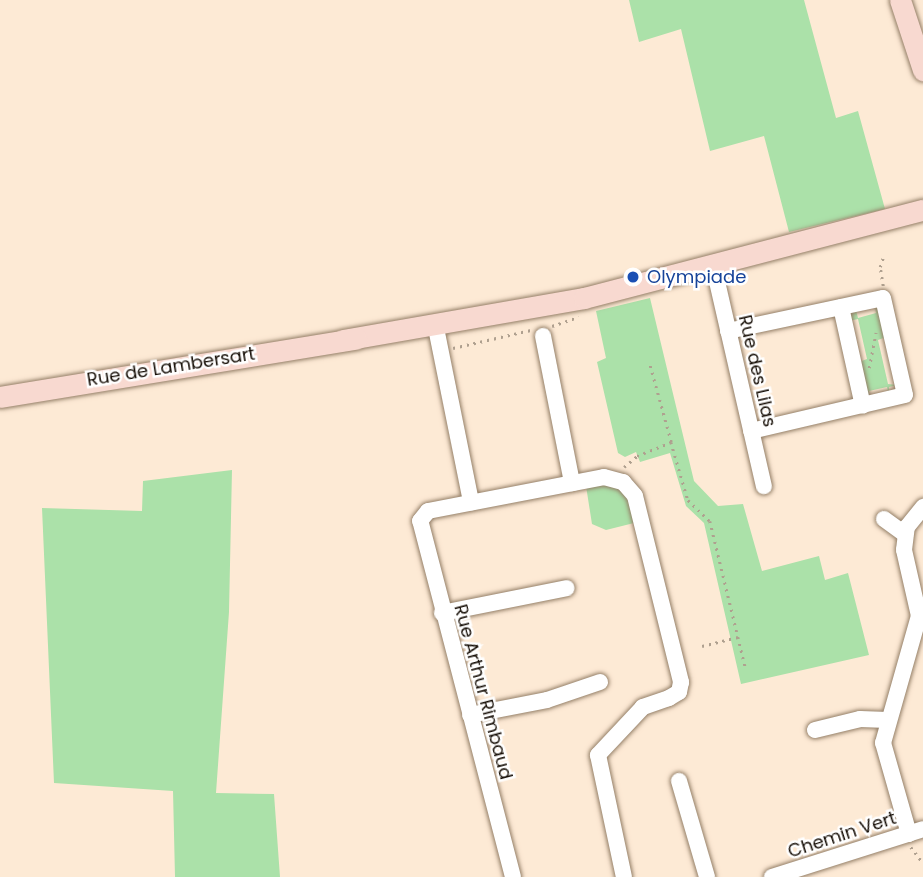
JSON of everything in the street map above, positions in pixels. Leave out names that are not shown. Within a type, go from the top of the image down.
[{"type":"main road","points":[[900,0],[923,70]]},
{"type":"main road","name":"Rue de Lambersart","points":[[0,397],[343,340],[437,335],[536,306],[584,298],[920,213]]},
{"type":"street","name":"Rue des Lilas","points":[[713,264],[764,486]]},
{"type":"street","points":[[728,331],[883,298],[905,395],[751,431]]},
{"type":"street","points":[[841,307],[863,406]]},
{"type":"street","points":[[541,330],[572,483]]},
{"type":"street","points":[[437,335],[471,502],[572,483],[617,479],[628,486],[638,503],[681,682],[679,692],[643,707],[609,738],[598,755],[624,877]]},
{"type":"street","name":"Rue Arthur Rimbaud","points":[[471,502],[421,517],[419,525],[513,877]]},
{"type":"street","points":[[916,831],[883,749],[888,720],[919,616],[904,550],[905,534],[923,507]]},
{"type":"street","points":[[884,519],[905,534]]},
{"type":"street","points":[[442,614],[567,589]]},
{"type":"street","points":[[470,715],[548,699],[600,682]]},
{"type":"street","points":[[815,730],[860,719],[888,720]]},
{"type":"street","points":[[679,781],[707,877]]},
{"type":"street","name":"Chemin Vert","points":[[772,877],[916,831]]},
{"type":"path","points":[[437,335],[541,330],[572,322],[584,298]]},
{"type":"path","points":[[649,362],[688,500],[710,521],[746,670]]},
{"type":"path","points":[[617,479],[637,456],[671,442]]},
{"type":"path","points":[[702,646],[738,637]]},
{"type":"path","points":[[916,831],[910,846],[923,863]]},
{"type":"green space","points":[[629,0],[804,0],[836,118],[858,111],[885,209],[789,232],[764,136],[710,151],[681,29],[639,42]]},
{"type":"green space","points":[[650,298],[694,481],[718,506],[743,504],[762,571],[819,556],[825,580],[848,573],[869,655],[741,684],[704,523],[686,506],[670,453],[640,462],[636,452],[625,457],[618,453],[597,362],[606,358],[596,311]]},
{"type":"green space","points":[[875,306],[880,308],[886,337],[878,340],[888,384],[898,385],[889,387],[889,395],[887,387],[869,391],[870,400],[859,362],[867,359],[858,319],[849,321],[848,312],[856,310],[858,318],[876,313]]},
{"type":"green space","points":[[232,470],[229,612],[216,793],[274,794],[280,877],[175,877],[173,791],[54,783],[42,508],[142,511],[143,481]]},
{"type":"green space","points":[[604,483],[614,485],[630,499],[634,523],[606,530],[592,524],[586,486]]},
{"type":"place","name":"Olympiade","points":[[633,277]]}]
